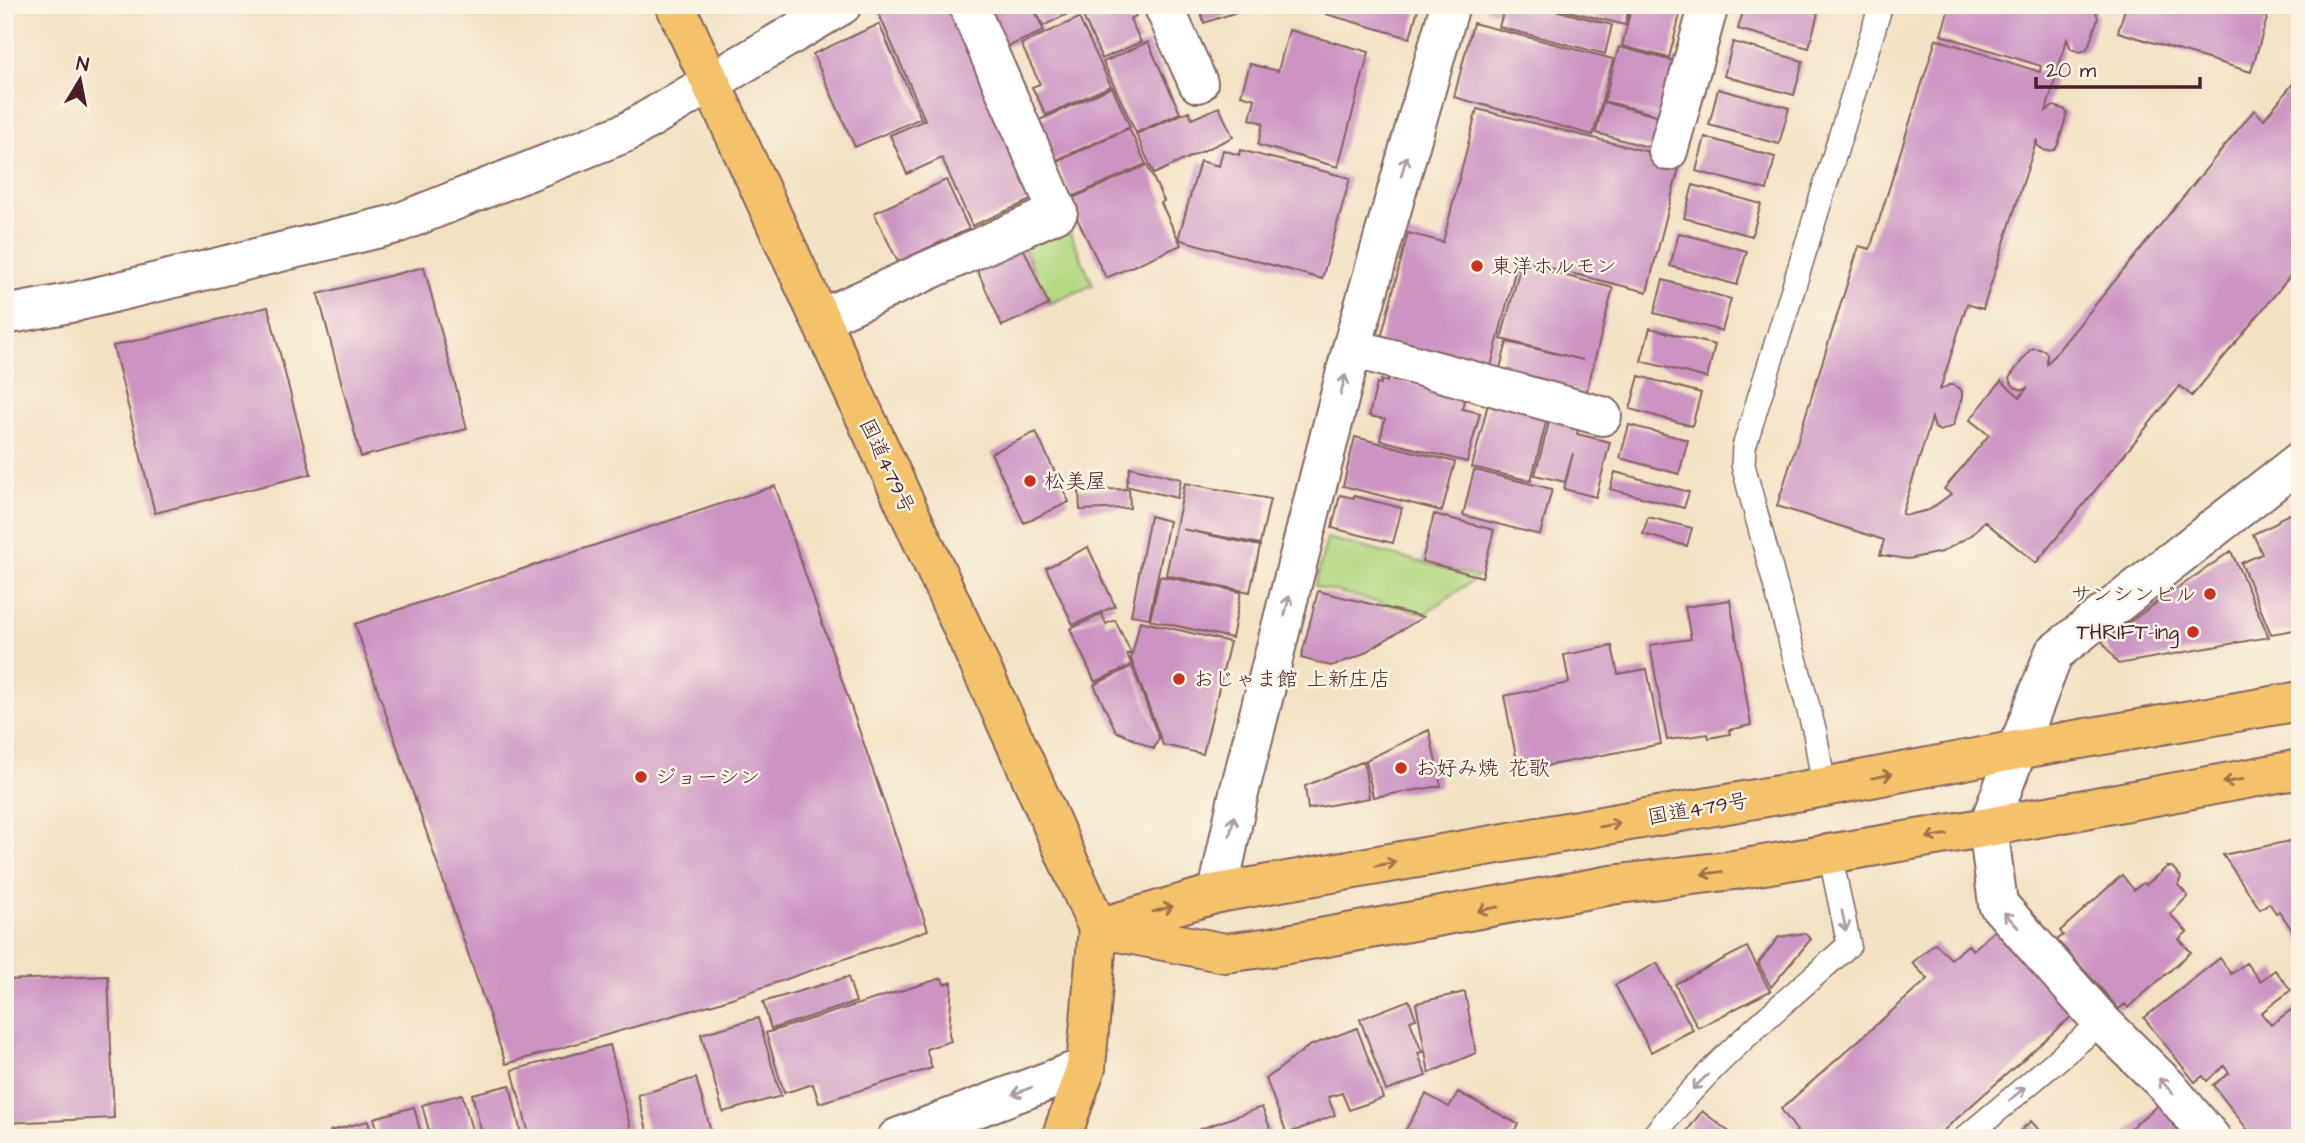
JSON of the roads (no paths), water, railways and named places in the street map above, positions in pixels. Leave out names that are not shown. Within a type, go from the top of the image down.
[{"type":"main road","name":"国道479号","points":[[676,5],[1098,928],[1218,893],[1824,788],[2017,750],[2300,701]]},
{"type":"main road","points":[[1061,1138],[1086,1067],[1098,928],[1225,953],[1363,932],[1611,886],[1830,854],[2300,769]]},
{"type":"street","points":[[5,315],[75,302],[396,224],[627,132],[842,5]]},
{"type":"street","points":[[820,319],[1058,212],[968,5]]},
{"type":"street","points":[[1163,5],[1198,83]]},
{"type":"street","points":[[1218,893],[1238,797],[1353,348],[1450,5]]},
{"type":"street","points":[[1668,151],[1709,5]]},
{"type":"street","points":[[1353,348],[1602,416]]},
{"type":"street","points":[[2211,1138],[2166,1086],[2102,1022],[1998,904],[1987,827],[2054,653],[2300,461]]},
{"type":"street","points":[[897,1138],[1086,1067]]},
{"type":"lane","points":[[1824,788],[1815,733],[1743,465],[1744,447],[1881,5]]},
{"type":"lane","points":[[1652,1138],[1678,1104],[1849,945],[1830,854]]},
{"type":"lane","points":[[1965,1138],[2102,1022]]},
{"type":"place","name":"東洋ホルモン","points":[[1477,266]]},
{"type":"place","name":"松美屋","points":[[1030,481]]},
{"type":"place","name":"サンシンビル","points":[[2210,594]]},
{"type":"place","name":"THRIFT-ing","points":[[2193,632]]},
{"type":"place","name":"おじゃま館 上新庄店","points":[[1179,679]]},
{"type":"place","name":"お好み焼 花歌","points":[[1401,768]]},
{"type":"place","name":"ジョーシン","points":[[641,777]]}]
